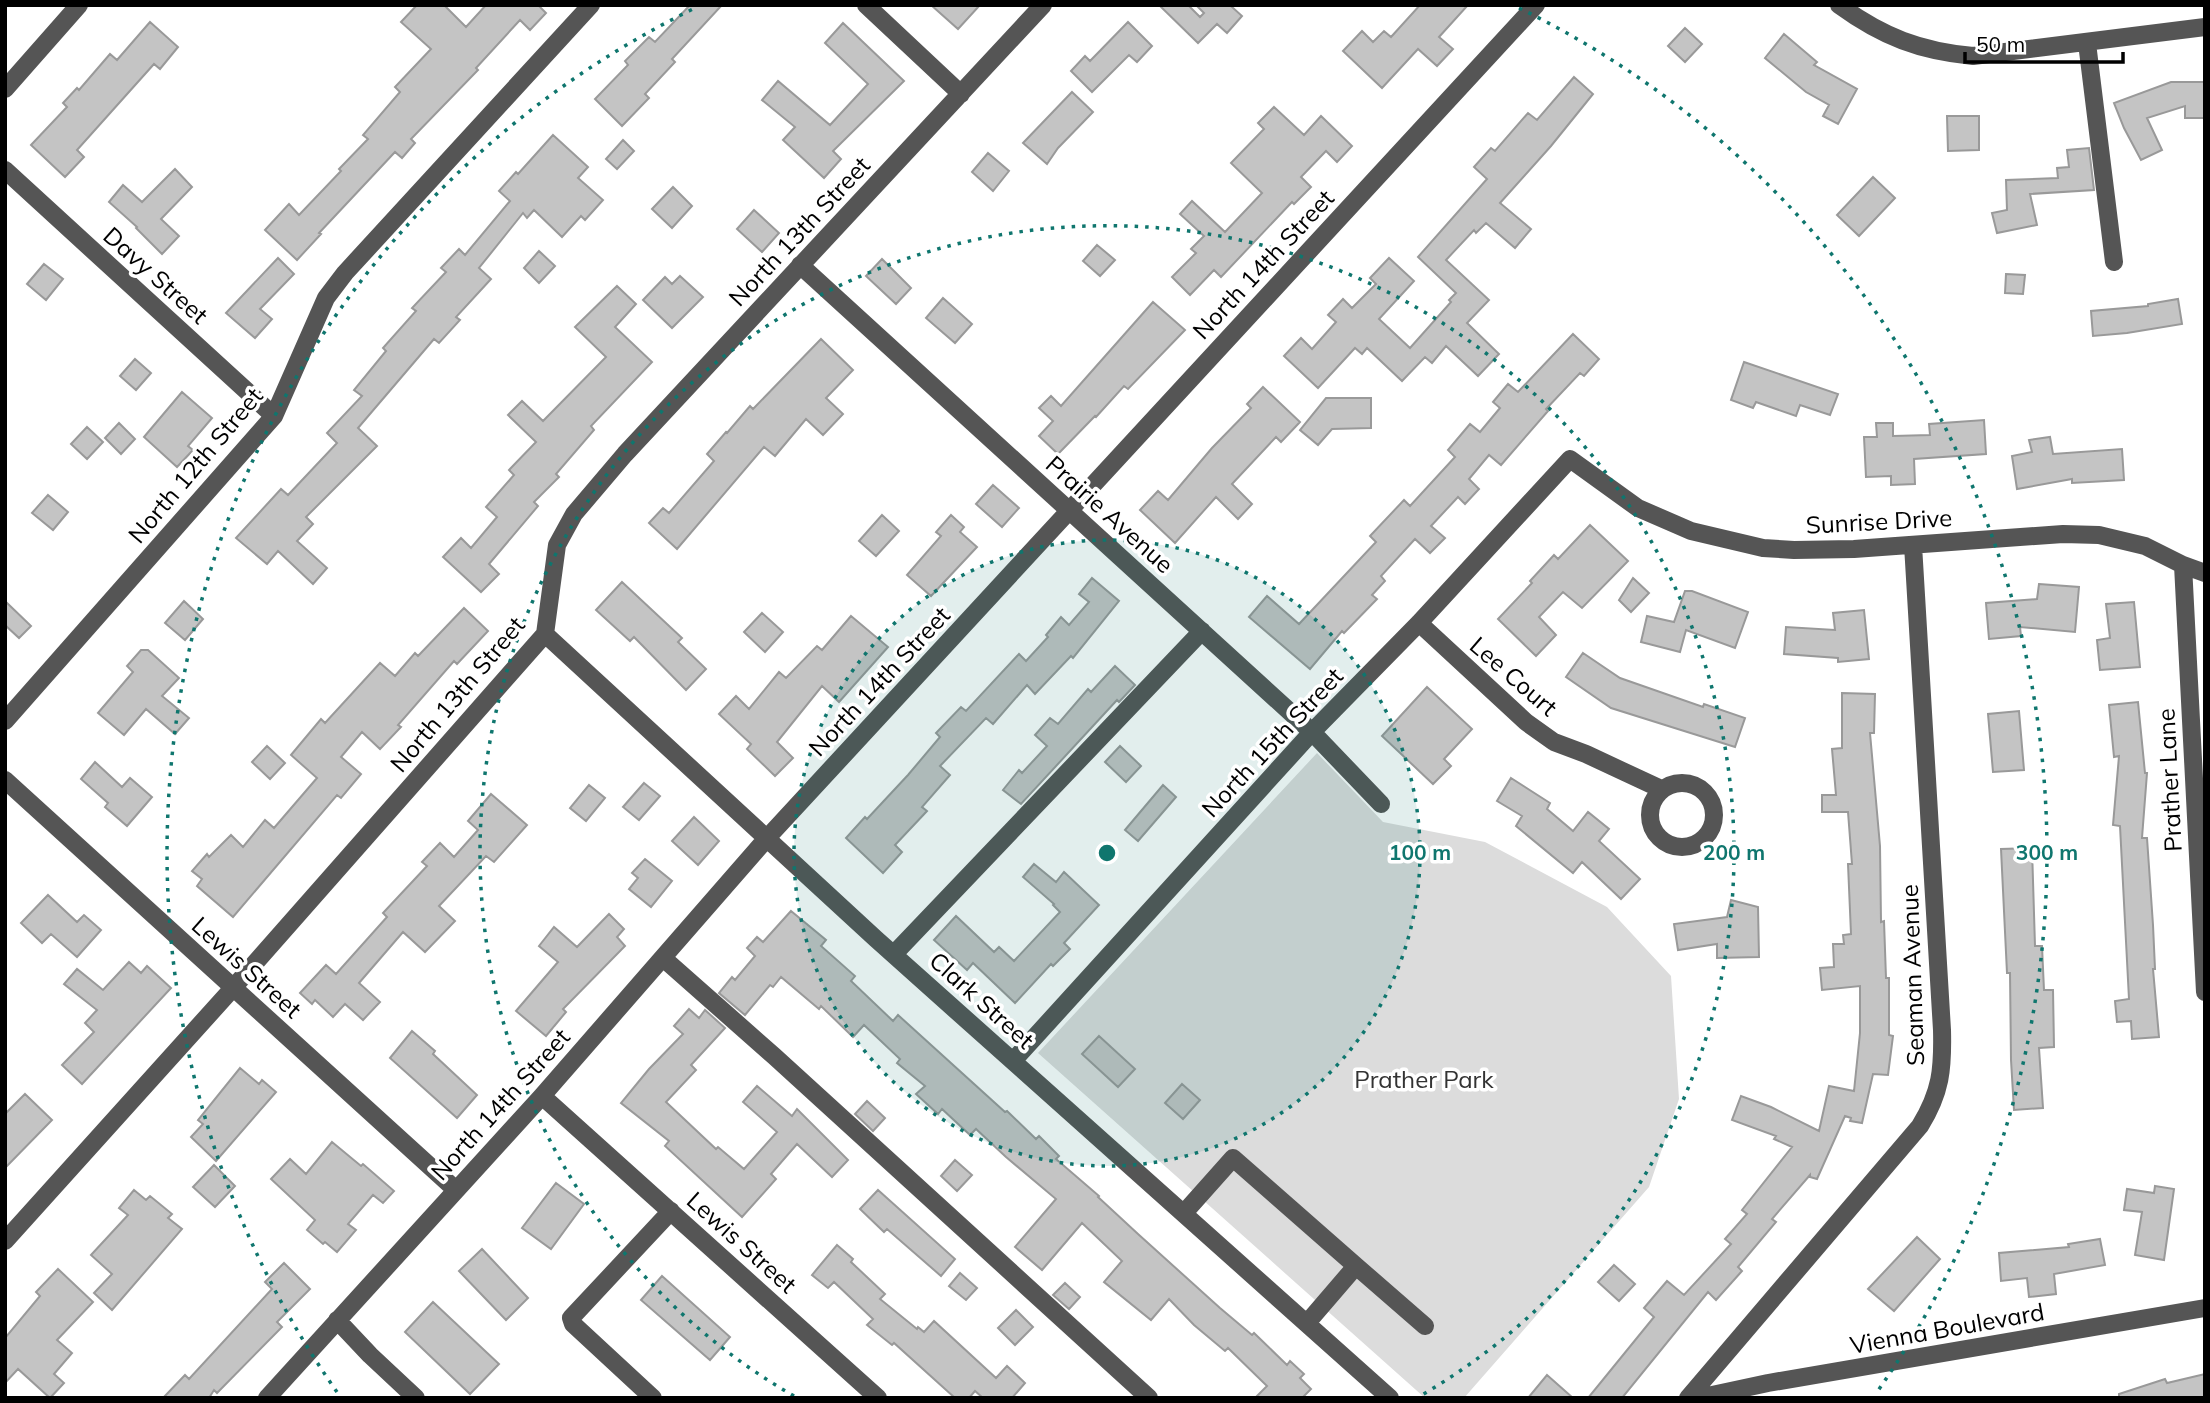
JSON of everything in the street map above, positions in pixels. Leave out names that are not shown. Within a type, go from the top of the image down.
[{"type":"street","points":[[5,89],[79,5]]},
{"type":"street","name":"North 12th Street","points":[[5,721],[274,415],[287,392],[321,310],[345,273],[591,5]]},
{"type":"street","points":[[866,5],[961,94]]},
{"type":"street","name":"North 13th Street","points":[[5,1241],[233,988],[545,634],[557,545],[574,514],[625,454],[1043,5]]},
{"type":"street","name":"North 14th Street","points":[[267,1398],[542,1096],[768,837],[1536,5]]},
{"type":"street","points":[[1839,5],[1860,20],[1904,43],[1973,56],[2205,27]]},
{"type":"street","points":[[2087,43],[2114,262]]},
{"type":"street","name":"Davy Street","points":[[5,170],[274,415]]},
{"type":"street","name":"Prairie Avenue","points":[[800,265],[1312,732],[1381,804]]},
{"type":"street","name":"Sunrise Drive","points":[[1570,459],[1638,508],[1713,538],[1763,548],[1794,550],[1913,545],[2063,534],[2099,536],[2145,546],[2205,573]]},
{"type":"street","name":"North 15th Street","points":[[1013,1060],[1312,732],[1419,623],[1570,459]]},
{"type":"street","name":"Seaman Avenue","points":[[1688,1398],[1920,1126],[1939,1089],[1943,1062],[1942,1030],[1913,545]]},
{"type":"street","name":"Prather Lane","points":[[2183,565],[2205,992]]},
{"type":"street","name":"Lee Court","points":[[1419,623],[1525,722],[1555,742],[1661,789]]},
{"type":"street","points":[[894,954],[1202,631]]},
{"type":"street","name":"Clark Street","points":[[545,634],[894,954],[1390,1398]]},
{"type":"street","name":"Lewis Street","points":[[5,780],[456,1190]]},
{"type":"street","points":[[663,958],[1149,1398]]},
{"type":"street","name":"Lewis Street","points":[[542,1096],[878,1398]]},
{"type":"street","points":[[1184,1213],[1233,1158],[1425,1326]]},
{"type":"street","points":[[653,1398],[573,1324],[571,1318],[671,1211]]},
{"type":"street","points":[[1307,1323],[1356,1266]]},
{"type":"street","name":"Vienna Boulevard","points":[[1698,1398],[1768,1383],[2205,1308]]},
{"type":"street","points":[[337,1320],[416,1398]]},
{"type":"green space","name":"Prather Park","points":[[1317,753],[1383,822],[1485,842],[1607,907],[1671,976],[1679,1099],[1649,1187],[1464,1398],[1425,1398],[1038,1053]]},
{"type":"building","points":[[417,5],[444,5],[466,27],[486,5],[538,5],[546,13],[530,30],[520,20],[476,68],[478,70],[411,139],[415,143],[402,158],[395,152],[297,260],[265,230],[289,204],[299,215],[341,171],[339,169],[368,139],[363,135],[400,92],[395,87],[431,49],[401,22]]},
{"type":"building","points":[[690,5],[722,5],[672,59],[675,62],[645,94],[649,98],[622,126],[595,99],[628,65],[625,61],[649,37],[655,42]]},
{"type":"building","points":[[931,5],[980,5],[958,29]]},
{"type":"building","points":[[1159,5],[1188,5],[1200,17],[1204,13],[1196,5],[1234,5],[1232,7],[1242,16],[1227,33],[1217,24],[1198,43]]},
{"type":"building","points":[[1420,5],[1468,5],[1439,37],[1453,49],[1437,66],[1418,49],[1382,88],[1343,51],[1362,31],[1373,42],[1384,31],[1391,37]]},
{"type":"building","points":[[150,22],[178,47],[160,69],[154,64],[77,150],[84,157],[65,177],[31,145],[67,107],[63,103],[77,88],[79,90],[110,54],[117,60]]},
{"type":"building","points":[[1128,22],[1152,46],[1137,62],[1129,55],[1092,92],[1071,71],[1085,56],[1090,61]]},
{"type":"building","points":[[843,23],[904,81],[833,151],[841,159],[824,178],[783,140],[795,127],[762,100],[778,81],[830,125],[868,84],[825,43]]},
{"type":"building","points":[[1685,28],[1702,44],[1685,62],[1668,46]]},
{"type":"building","points":[[1784,34],[1817,62],[1814,65],[1857,89],[1838,124],[1823,116],[1829,105],[1806,92],[1765,58]]},
{"type":"building","points":[[1574,77],[1593,94],[1500,203],[1531,229],[1515,248],[1486,223],[1476,233],[1474,230],[1446,260],[1489,300],[1467,323],[1499,354],[1478,376],[1446,346],[1432,363],[1425,357],[1402,381],[1367,348],[1362,354],[1355,348],[1318,388],[1284,356],[1301,338],[1312,349],[1336,322],[1328,315],[1343,299],[1352,308],[1376,284],[1370,278],[1389,258],[1414,281],[1379,319],[1410,348],[1451,302],[1449,300],[1456,293],[1418,257],[1487,179],[1474,167],[1491,148],[1495,151],[1528,113],[1537,120]]},
{"type":"building","points":[[2171,82],[2205,82],[2205,118],[2185,118],[2185,106],[2147,118],[2162,150],[2141,160],[2114,103]]},
{"type":"building","points":[[1072,92],[1093,112],[1058,148],[1047,164],[1023,143]]},
{"type":"building","points":[[1274,107],[1304,135],[1321,116],[1352,146],[1337,162],[1326,151],[1301,177],[1311,187],[1294,204],[1292,202],[1221,277],[1214,270],[1190,295],[1172,277],[1196,253],[1191,249],[1204,236],[1180,214],[1192,201],[1225,232],[1262,193],[1231,163],[1264,129],[1258,123]]},
{"type":"building","points":[[1947,116],[1979,116],[1979,150],[1948,151]]},
{"type":"building","points":[[553,135],[588,167],[578,178],[603,200],[585,220],[581,216],[562,237],[534,210],[527,218],[523,213],[479,268],[491,279],[456,317],[460,320],[439,343],[434,339],[358,428],[377,446],[306,517],[313,524],[297,541],[327,568],[313,584],[278,551],[267,564],[236,538],[281,489],[288,495],[337,443],[327,433],[362,396],[354,390],[386,351],[383,348],[416,311],[412,308],[446,272],[441,268],[459,249],[465,255],[510,201],[499,191]]},
{"type":"building","points":[[623,140],[634,151],[617,169],[606,159]]},
{"type":"building","points":[[2089,148],[2094,190],[2030,194],[2037,225],[1997,233],[1992,213],[2007,210],[2006,180],[2058,178],[2057,168],[2069,167],[2067,150]]},
{"type":"building","points":[[988,153],[1009,171],[993,191],[972,172]]},
{"type":"building","points":[[175,169],[192,187],[161,219],[179,236],[162,254],[109,202],[123,185],[142,202]]},
{"type":"building","points":[[1873,177],[1895,198],[1859,236],[1837,215]]},
{"type":"building","points":[[673,187],[692,206],[672,228],[652,209]]},
{"type":"building","points":[[754,210],[779,233],[762,252],[737,229]]},
{"type":"building","points":[[1097,245],[1115,260],[1100,276],[1083,261]]},
{"type":"building","points":[[539,251],[555,266],[539,283],[524,268]]},
{"type":"building","points":[[278,258],[294,274],[260,309],[272,319],[255,338],[226,313]]},
{"type":"building","points":[[882,259],[911,288],[896,304],[866,276]]},
{"type":"building","points":[[44,264],[63,279],[46,300],[27,284]]},
{"type":"building","points":[[2006,274],[2025,275],[2023,294],[2005,293]]},
{"type":"building","points":[[680,276],[703,297],[672,328],[643,300],[665,277],[672,284]]},
{"type":"building","points":[[617,286],[636,304],[615,327],[652,362],[591,426],[594,430],[556,474],[559,477],[534,502],[538,506],[489,564],[499,574],[481,592],[443,557],[461,538],[471,548],[497,517],[486,507],[514,475],[509,470],[536,442],[508,415],[522,401],[543,421],[606,357],[575,327]]},
{"type":"building","points":[[943,298],[972,324],[955,343],[926,318]]},
{"type":"building","points":[[2178,299],[2182,324],[2093,336],[2091,311],[2148,306]]},
{"type":"building","points":[[1153,302],[1185,330],[1128,389],[1124,386],[1058,454],[1039,436],[1053,421],[1039,408],[1051,396],[1061,406]]},
{"type":"building","points":[[1573,334],[1599,359],[1584,376],[1580,373],[1546,409],[1548,411],[1501,465],[1489,455],[1469,479],[1479,489],[1465,504],[1458,497],[1431,526],[1445,538],[1430,553],[1415,539],[1381,576],[1385,581],[1372,595],[1377,599],[1344,633],[1342,631],[1310,669],[1249,617],[1267,596],[1299,624],[1376,542],[1370,536],[1404,500],[1410,506],[1455,457],[1448,450],[1470,424],[1480,432],[1500,408],[1493,402],[1508,384],[1518,392]]},
{"type":"building","points":[[821,339],[853,370],[826,398],[843,414],[823,435],[806,419],[775,456],[764,447],[677,549],[649,523],[663,508],[669,513],[714,461],[707,454],[726,432],[750,406],[753,409]]},
{"type":"building","points":[[135,359],[151,373],[136,390],[120,376]]},
{"type":"building","points":[[1744,362],[1838,394],[1830,415],[1800,405],[1796,416],[1756,402],[1753,408],[1731,400]]},
{"type":"building","points":[[1263,387],[1300,422],[1281,442],[1276,437],[1232,484],[1252,504],[1238,519],[1216,497],[1175,543],[1140,510],[1158,491],[1168,500],[1212,448],[1251,408],[1247,404]]},
{"type":"building","points":[[182,392],[212,418],[188,446],[193,450],[177,467],[144,437]]},
{"type":"building","points":[[1326,398],[1371,398],[1371,428],[1332,429],[1318,445],[1300,430]]},
{"type":"building","points":[[1984,420],[1986,454],[1914,459],[1915,484],[1891,485],[1891,476],[1866,477],[1864,437],[1877,437],[1876,423],[1893,423],[1893,436],[1930,435],[1929,424]]},
{"type":"building","points":[[119,423],[135,439],[121,454],[105,438]]},
{"type":"building","points":[[87,427],[103,442],[87,459],[71,444]]},
{"type":"building","points":[[2050,437],[2053,454],[2122,449],[2124,480],[2072,483],[2072,479],[2017,489],[2012,456],[2032,452],[2029,440]]},
{"type":"building","points":[[993,485],[1019,508],[1002,527],[976,504]]},
{"type":"building","points":[[48,495],[68,512],[53,530],[32,513]]},
{"type":"building","points":[[882,515],[899,531],[876,556],[859,541]]},
{"type":"building","points":[[951,515],[964,527],[960,532],[977,547],[931,596],[907,575],[941,536],[936,532]]},
{"type":"building","points":[[1590,525],[1628,561],[1582,608],[1563,592],[1539,617],[1556,635],[1536,656],[1498,619],[1554,555],[1558,559]]},
{"type":"building","points":[[1092,578],[1119,601],[1073,658],[1071,656],[1035,694],[1027,685],[993,724],[986,718],[940,766],[950,775],[922,807],[927,811],[895,845],[902,852],[883,873],[846,838],[908,775],[940,737],[936,733],[961,707],[966,711],[1019,654],[1026,661],[1048,637],[1046,635],[1061,617],[1069,625],[1089,602],[1079,594]]},
{"type":"building","points":[[1633,578],[1649,593],[1631,612],[1619,600]]},
{"type":"building","points":[[622,582],[682,638],[678,642],[706,669],[686,690],[634,637],[630,641],[596,610]]},
{"type":"building","points":[[2039,584],[2079,587],[2075,632],[2020,627],[2021,636],[1989,639],[1986,603],[2037,599]]},
{"type":"building","points":[[1685,591],[1692,591],[1748,612],[1735,648],[1686,630],[1680,652],[1641,642],[1647,616],[1674,622]]},
{"type":"building","points":[[5,601],[31,626],[19,638],[5,625]]},
{"type":"building","points":[[184,601],[203,619],[185,640],[165,623]]},
{"type":"building","points":[[2134,602],[2140,667],[2100,670],[2097,640],[2110,638],[2106,604]]},
{"type":"building","points":[[464,608],[488,631],[457,664],[454,661],[380,749],[362,732],[341,757],[361,774],[341,798],[337,795],[233,917],[197,886],[202,879],[192,871],[207,854],[209,857],[231,835],[243,847],[265,820],[274,828],[317,778],[291,755],[321,719],[325,723],[380,663],[395,676],[415,653],[418,656]]},
{"type":"building","points":[[1864,610],[1869,659],[1838,662],[1838,658],[1784,654],[1786,627],[1835,630],[1833,613]]},
{"type":"building","points":[[762,613],[783,632],[765,652],[744,632]]},
{"type":"building","points":[[851,616],[888,647],[839,702],[822,686],[777,742],[793,758],[775,776],[747,749],[751,744],[719,714],[736,696],[749,709],[779,672],[786,678],[817,646],[822,650]]},
{"type":"building","points":[[141,650],[148,650],[179,678],[162,696],[189,718],[175,734],[146,709],[124,735],[98,713],[133,672],[127,666]]},
{"type":"building","points":[[1583,653],[1620,678],[1703,707],[1704,704],[1745,718],[1735,747],[1611,708],[1566,677]]},
{"type":"building","points":[[1115,666],[1135,685],[1119,702],[1117,700],[1021,804],[1003,790],[1019,770],[1022,773],[1047,746],[1035,735],[1050,718],[1058,724],[1088,689],[1091,692]]},
{"type":"building","points":[[1427,687],[1472,729],[1444,759],[1451,766],[1433,784],[1382,736]]},
{"type":"building","points":[[1842,693],[1875,694],[1874,733],[1870,733],[1880,846],[1881,922],[1884,921],[1886,978],[1889,978],[1889,1035],[1893,1036],[1888,1075],[1873,1074],[1862,1123],[1850,1121],[1851,1118],[1845,1116],[1817,1179],[1810,1175],[1772,1219],[1776,1222],[1738,1267],[1742,1271],[1716,1300],[1708,1292],[1622,1398],[1588,1398],[1654,1317],[1644,1308],[1667,1281],[1684,1295],[1731,1244],[1725,1239],[1747,1214],[1742,1210],[1792,1147],[1774,1139],[1776,1136],[1732,1120],[1741,1096],[1771,1107],[1819,1131],[1829,1086],[1854,1091],[1860,1033],[1860,986],[1822,990],[1820,968],[1834,967],[1833,944],[1844,944],[1843,935],[1851,934],[1848,864],[1852,864],[1848,812],[1822,812],[1822,795],[1836,795],[1832,749],[1842,748]]},
{"type":"building","points":[[2138,702],[2147,773],[2142,838],[2147,838],[2159,1037],[2132,1039],[2131,1021],[2117,1022],[2115,1001],[2129,999],[2120,826],[2113,825],[2119,756],[2114,757],[2109,705]]},
{"type":"building","points":[[2019,711],[2024,770],[1993,772],[1988,714]]},
{"type":"building","points":[[267,746],[285,763],[270,779],[252,762]]},
{"type":"building","points":[[1120,746],[1141,766],[1126,782],[1105,762]]},
{"type":"building","points":[[95,762],[122,787],[130,778],[152,797],[127,826],[105,807],[108,803],[81,779]]},
{"type":"building","points":[[1511,778],[1550,803],[1547,809],[1573,831],[1588,812],[1609,829],[1599,841],[1640,879],[1621,899],[1582,862],[1573,873],[1516,826],[1522,816],[1497,801]]},
{"type":"building","points":[[644,783],[660,796],[639,820],[623,807]]},
{"type":"building","points":[[589,785],[605,798],[586,821],[570,808]]},
{"type":"building","points":[[1163,785],[1176,797],[1138,841],[1125,830]]},
{"type":"building","points":[[491,794],[527,825],[494,862],[486,856],[439,906],[455,921],[425,952],[403,932],[359,983],[380,1002],[363,1020],[345,1004],[333,1017],[315,1000],[312,1004],[300,993],[326,965],[336,974],[387,917],[383,913],[427,866],[422,862],[440,843],[454,857],[478,830],[468,821]]},
{"type":"building","points":[[694,817],[719,841],[698,865],[672,841]]},
{"type":"building","points":[[2032,848],[2035,946],[2042,946],[2044,990],[2053,990],[2054,1047],[2039,1048],[2043,1108],[2014,1110],[2010,973],[2007,973],[2001,849]]},
{"type":"building","points":[[645,859],[672,881],[651,907],[629,889],[638,878],[632,873]]},
{"type":"building","points":[[1034,864],[1056,882],[1064,872],[1099,905],[1064,943],[1070,949],[1053,966],[1051,964],[1015,1003],[973,963],[967,970],[934,940],[956,916],[994,952],[999,947],[1014,961],[1060,912],[1023,877]]},
{"type":"building","points":[[48,895],[77,922],[84,915],[101,930],[77,957],[51,934],[42,943],[21,923]]},
{"type":"building","points":[[1731,900],[1758,907],[1759,957],[1717,958],[1717,944],[1678,950],[1674,924],[1727,917]]},
{"type":"building","points":[[791,911],[826,940],[821,946],[855,976],[851,981],[893,1021],[898,1015],[1036,1139],[1039,1136],[1059,1156],[1056,1159],[1220,1308],[1252,1335],[1254,1333],[1287,1365],[1290,1361],[1304,1374],[1300,1378],[1311,1389],[1302,1398],[1255,1398],[1267,1386],[1228,1348],[1225,1351],[1194,1325],[1169,1299],[1151,1320],[1104,1282],[1122,1261],[1082,1223],[1042,1270],[1015,1247],[1056,1199],[976,1129],[970,1135],[942,1109],[938,1114],[916,1094],[925,1086],[897,1063],[900,1059],[864,1025],[853,1037],[821,1006],[819,1009],[781,977],[773,987],[770,985],[745,1015],[719,993],[732,977],[735,980],[755,956],[747,948],[757,937],[763,942]]},
{"type":"building","points":[[609,914],[624,929],[617,937],[625,946],[563,1009],[566,1012],[546,1036],[516,1011],[558,962],[539,946],[554,927],[577,947]]},
{"type":"building","points":[[129,962],[141,973],[147,966],[171,988],[82,1084],[62,1065],[94,1032],[85,1023],[97,1010],[64,984],[77,969],[103,990]]},
{"type":"building","points":[[689,1009],[699,1018],[705,1010],[725,1028],[691,1065],[696,1070],[666,1102],[716,1149],[718,1147],[744,1169],[777,1132],[743,1102],[757,1086],[792,1116],[797,1109],[848,1160],[832,1177],[797,1144],[771,1174],[776,1179],[742,1217],[665,1146],[669,1141],[621,1103],[683,1034],[674,1026]]},
{"type":"building","points":[[412,1031],[477,1095],[457,1118],[390,1058]]},
{"type":"building","points":[[1099,1036],[1135,1069],[1118,1087],[1082,1054]]},
{"type":"building","points":[[240,1068],[259,1084],[262,1080],[276,1092],[216,1161],[191,1137],[203,1124],[198,1120]]},
{"type":"building","points":[[1182,1084],[1200,1100],[1183,1119],[1165,1103]]},
{"type":"building","points":[[25,1094],[52,1120],[5,1168],[5,1114]]},
{"type":"building","points":[[867,1101],[885,1118],[873,1131],[855,1114]]},
{"type":"building","points":[[332,1142],[394,1191],[383,1203],[373,1195],[348,1224],[356,1230],[337,1252],[307,1230],[315,1220],[271,1179],[290,1159],[306,1174]]},
{"type":"building","points":[[955,1160],[972,1175],[957,1191],[941,1176]]},
{"type":"building","points":[[214,1165],[235,1186],[215,1207],[193,1187]]},
{"type":"building","points":[[556,1183],[584,1204],[551,1249],[522,1228]]},
{"type":"building","points":[[2155,1186],[2174,1189],[2164,1260],[2135,1255],[2142,1212],[2124,1210],[2127,1189],[2154,1193]]},
{"type":"building","points":[[134,1190],[146,1200],[150,1196],[172,1214],[168,1218],[182,1229],[112,1310],[94,1293],[112,1274],[91,1255],[128,1215],[119,1208]]},
{"type":"building","points":[[878,1190],[955,1259],[941,1276],[887,1229],[884,1232],[860,1209]]},
{"type":"building","points":[[1917,1237],[1940,1259],[1894,1311],[1868,1289]]},
{"type":"building","points":[[2100,1239],[2105,1265],[2054,1274],[2056,1294],[2029,1297],[2027,1278],[2001,1281],[1999,1253],[2069,1247],[2068,1244]]},
{"type":"building","points":[[837,1245],[885,1294],[880,1299],[917,1329],[918,1327],[924,1332],[934,1321],[996,1378],[1007,1366],[1025,1383],[1012,1398],[983,1398],[975,1391],[969,1398],[955,1398],[894,1343],[892,1345],[867,1325],[873,1319],[834,1282],[828,1288],[812,1275]]},
{"type":"building","points":[[482,1249],[528,1298],[506,1320],[459,1271]]},
{"type":"building","points":[[284,1263],[310,1289],[277,1322],[282,1327],[217,1393],[214,1390],[209,1398],[163,1398],[185,1375],[189,1379],[272,1289],[265,1282]]},
{"type":"building","points":[[1614,1265],[1635,1284],[1619,1301],[1598,1282]]},
{"type":"building","points":[[58,1269],[93,1302],[57,1340],[72,1353],[54,1374],[64,1383],[50,1398],[18,1369],[5,1383],[5,1338],[40,1296],[36,1292]]},
{"type":"building","points":[[960,1273],[977,1288],[966,1300],[949,1286]]},
{"type":"building","points":[[662,1276],[730,1337],[710,1360],[641,1300]]},
{"type":"building","points":[[1065,1283],[1080,1297],[1069,1309],[1053,1295]]},
{"type":"building","points":[[433,1302],[499,1364],[470,1394],[405,1332]]},
{"type":"building","points":[[1016,1310],[1033,1327],[1015,1345],[998,1328]]},
{"type":"building","points":[[2205,1374],[2205,1398],[2119,1398],[2119,1394],[2165,1379],[2167,1383]]},
{"type":"building","points":[[1547,1375],[1573,1398],[1528,1398]]}]
